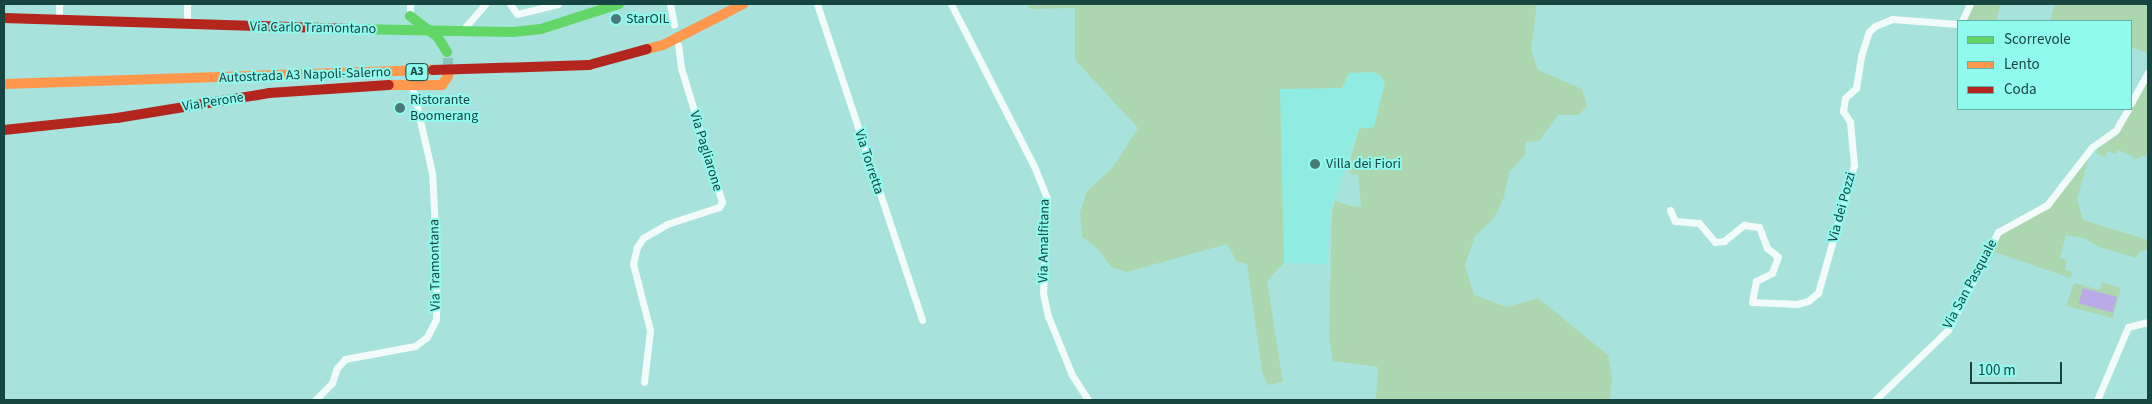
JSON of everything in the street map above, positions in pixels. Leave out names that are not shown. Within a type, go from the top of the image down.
[{"type":"main road","name":"Via Carlo Tramontano","points":[[4,18],[461,32],[541,29],[619,4]]},
{"type":"main road","name":"Autostrada A3 Napoli-Salerno","points":[[4,76],[570,58],[647,42],[728,4]]},
{"type":"main road","name":"Autostrada A3 Napoli-Salerno","points":[[4,84],[589,65],[624,58],[663,45],[743,4]]},
{"type":"main road","points":[[394,30],[404,26],[410,16]]},
{"type":"main road","points":[[409,30],[410,16]]},
{"type":"main road","points":[[410,16],[418,26],[437,36],[446,51],[446,31]]},
{"type":"main road","name":"Via Perone","points":[[4,130],[117,118],[270,93],[356,85],[442,85],[448,76]]},
{"type":"street","points":[[59,4],[59,20]]},
{"type":"street","points":[[187,4],[187,25]]},
{"type":"street","points":[[410,4],[410,16]]},
{"type":"street","points":[[461,32],[485,4]]},
{"type":"street","points":[[510,4],[518,14],[558,4]]},
{"type":"street","points":[[670,4],[674,24]]},
{"type":"street","name":"Via Torretta","points":[[817,4],[922,320]]},
{"type":"street","name":"Via Amalfitana","points":[[951,4],[1034,166],[1047,199],[1042,293],[1048,316],[1072,375],[1088,400]]},
{"type":"street","points":[[1962,20],[1970,4]]},
{"type":"street","name":"Via dei Pozzi","points":[[1670,210],[1675,221],[1698,223],[1715,242],[1724,241],[1744,226],[1759,227],[1767,248],[1778,257],[1772,273],[1756,281],[1752,302],[1796,304],[1818,293],[1854,165],[1850,122],[1843,111],[1845,98],[1856,88],[1861,56],[1869,32],[1875,26],[1892,18],[1957,24]]},
{"type":"street","name":"Via Pagliarone","points":[[644,382],[650,330],[633,264],[637,247],[643,238],[669,224],[719,207],[722,202],[681,68],[678,45]]},
{"type":"street","points":[[2132,101],[2148,72]]},
{"type":"street","name":"Via Tramontana","points":[[315,400],[332,383],[337,368],[345,359],[415,346],[427,337],[436,319],[437,264],[432,173],[412,85]]},
{"type":"street","name":"Via San Pasquale","points":[[1875,400],[1948,330],[1998,232],[2047,205],[2092,147],[2116,130],[2127,110]]},
{"type":"street","points":[[2096,400],[2128,327],[2148,322]]},
{"type":"shaded area","name":"Villa dei Fiori","points":[[1373,72],[1380,75],[1385,83],[1374,128],[1359,129],[1331,207],[1327,264],[1284,263],[1280,88],[1341,88],[1349,73]]},
{"type":"shaded area","points":[[2083,288],[2117,297],[2113,313],[2079,303]]},
{"type":"green space","points":[[1025,4],[1537,4],[1531,49],[1538,70],[1582,89],[1587,106],[1579,115],[1558,115],[1539,141],[1526,142],[1525,155],[1509,172],[1504,197],[1494,218],[1475,236],[1465,265],[1474,295],[1507,307],[1538,298],[1608,355],[1612,377],[1610,400],[1376,400],[1378,367],[1333,361],[1329,337],[1332,212],[1335,201],[1355,207],[1361,205],[1358,174],[1353,175],[1348,169],[1359,129],[1374,127],[1385,83],[1380,75],[1373,72],[1349,73],[1342,88],[1280,89],[1284,263],[1267,281],[1283,382],[1268,385],[1262,372],[1247,264],[1237,262],[1227,244],[1127,272],[1111,267],[1098,249],[1082,237],[1080,213],[1087,191],[1113,167],[1138,128],[1075,60],[1075,8],[1031,9]]},
{"type":"green space","points":[[1973,4],[2001,4],[1996,20],[1965,20]]},
{"type":"green space","points":[[2055,4],[2148,4],[2148,53],[2132,47],[2132,20],[2050,20]]},
{"type":"green space","points":[[2148,78],[2148,154],[2133,160],[2133,156],[2118,150],[2116,154],[2108,151],[2105,157],[2097,154],[2097,149],[2118,135]]},
{"type":"green space","points":[[2089,156],[2077,199],[2083,220],[2148,240],[2148,250],[2140,251],[2136,258],[2099,247],[2084,238],[2066,235],[2060,258],[2067,260],[2065,270],[2072,272],[2071,278],[1991,251],[2001,234],[2053,204]]},
{"type":"green space","points":[[2102,282],[2121,288],[2113,318],[2066,306],[2074,283],[2100,290]]},
{"type":"tunnel","points":[[448,58],[448,75]]},
{"type":"traffic: fast","points":[[352,29],[513,32],[541,29],[619,4]]},
{"type":"traffic: fast","points":[[410,16],[437,36],[447,52]]},
{"type":"traffic: slow","points":[[647,49],[663,45],[743,4]]},
{"type":"traffic: slow","points":[[4,84],[433,70]]},
{"type":"traffic: slow","points":[[389,85],[442,85],[448,76]]},
{"type":"traffic: jam","points":[[4,18],[352,29]]},
{"type":"traffic: jam","points":[[433,70],[589,65],[647,49]]},
{"type":"traffic: jam","points":[[4,130],[117,118],[269,93],[389,85]]},
{"type":"place","name":"StarOIL","points":[[616,19]]},
{"type":"place","name":"Ristorante Boomerang","points":[[400,108]]},
{"type":"place","name":"Villa dei Fiori","points":[[1315,164]]}]
